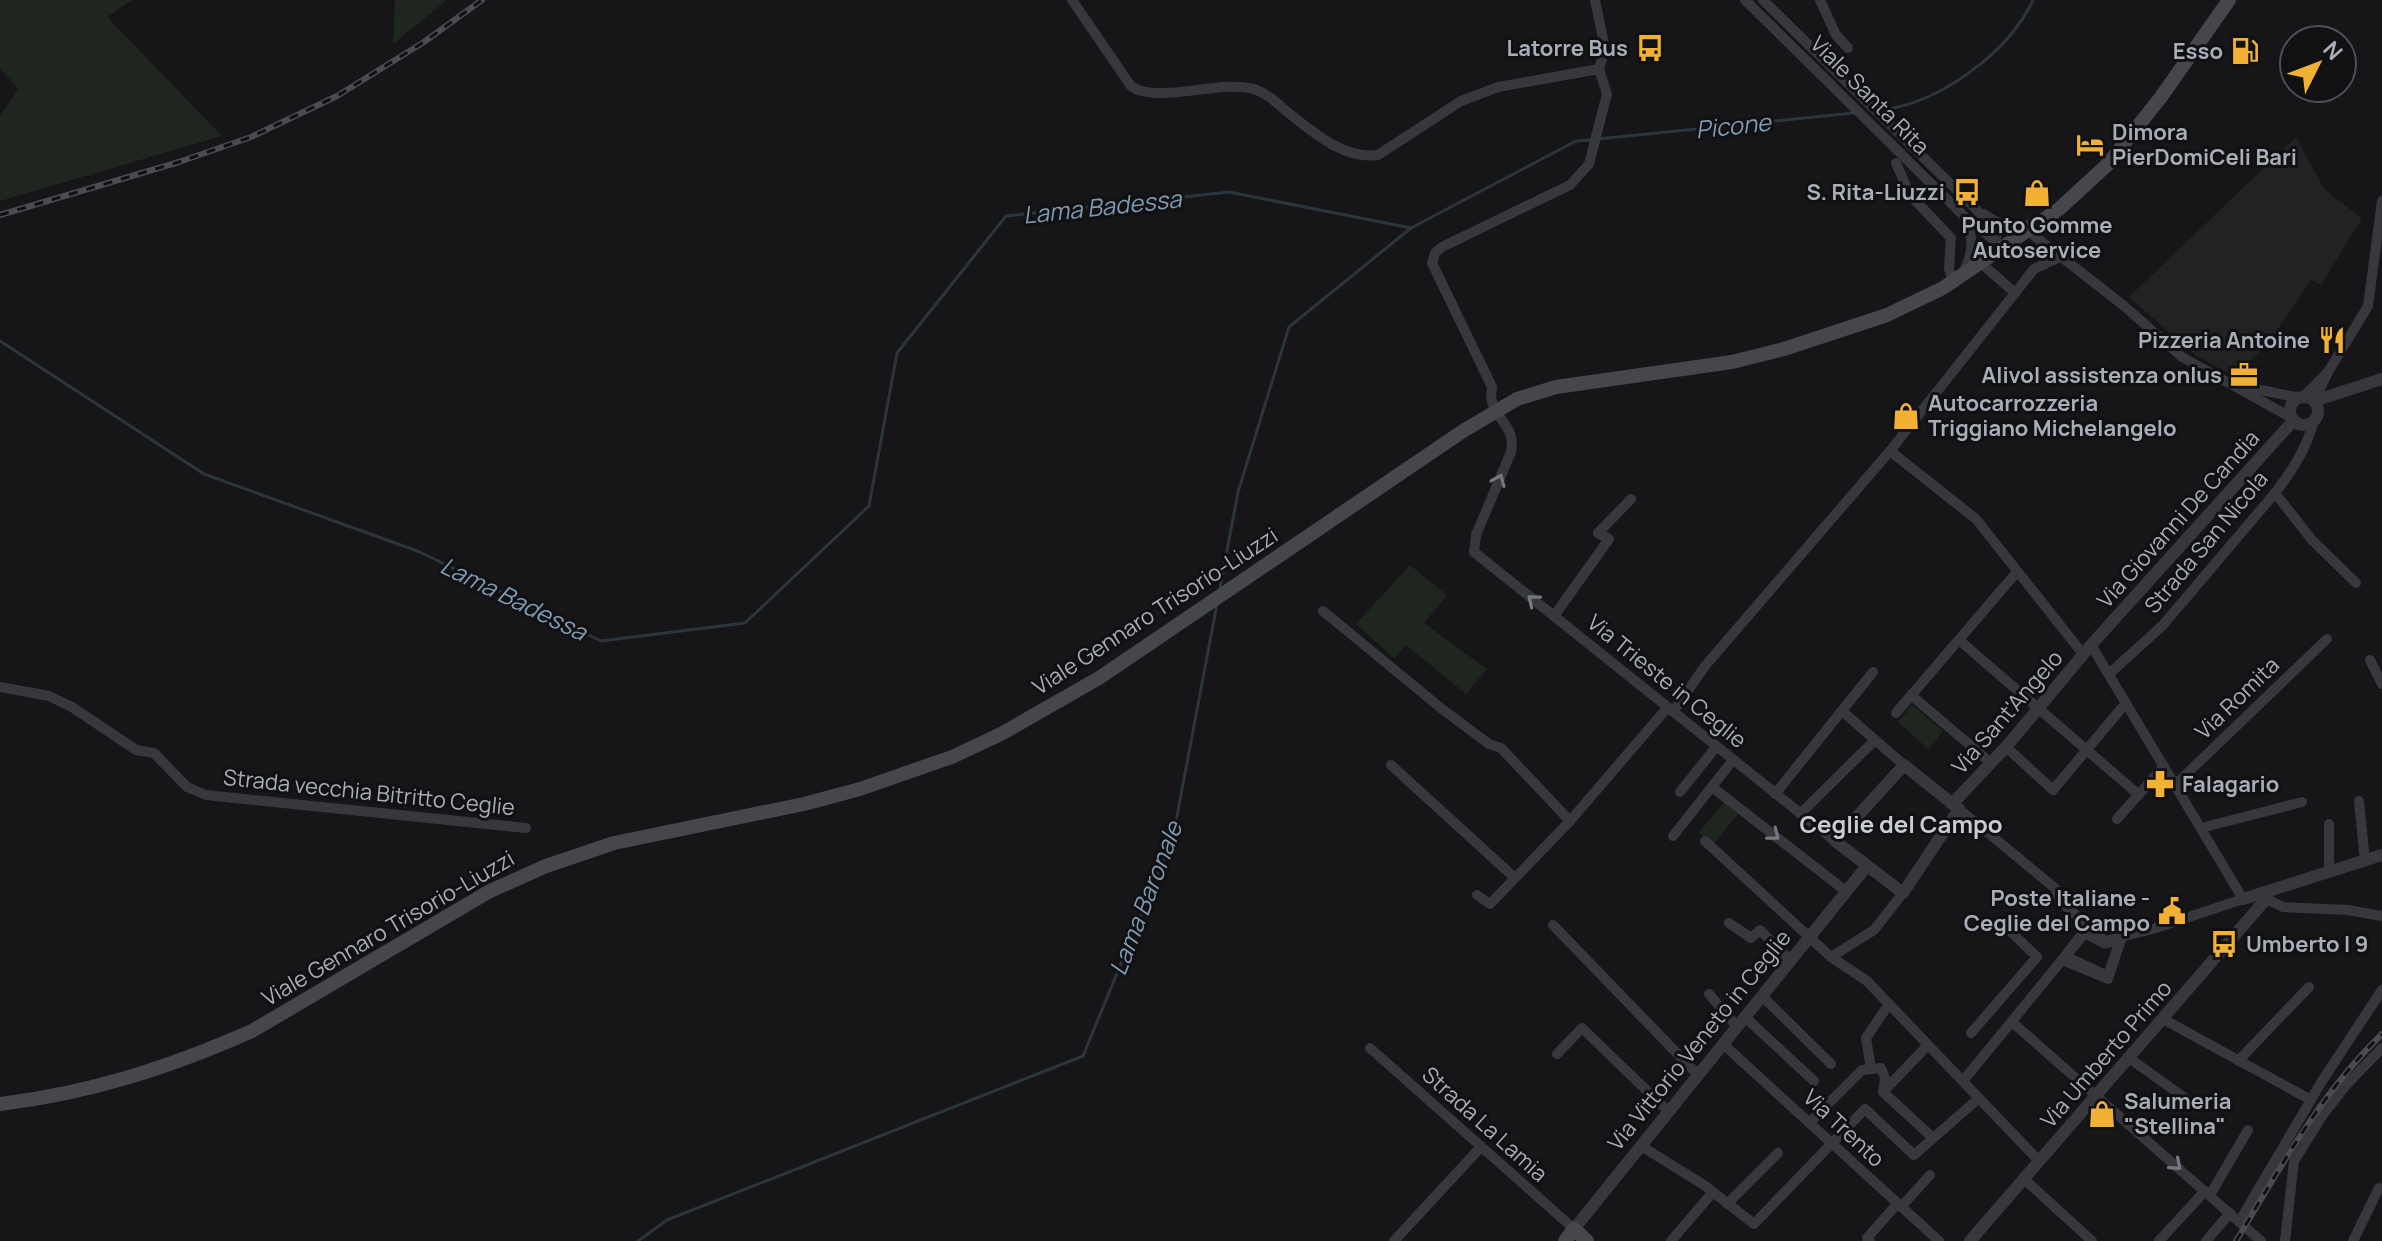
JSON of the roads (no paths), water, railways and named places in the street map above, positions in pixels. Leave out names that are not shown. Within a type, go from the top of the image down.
[{"type":"main road","name":"Viale Gennaro Trisorio-Liuzzi","points":[[0,1104],[91,1089],[158,1069],[252,1031],[490,891],[577,854],[835,796],[952,757],[1062,700],[1517,399],[1556,387],[1732,362],[1784,349],[1887,315],[1981,263],[2073,198],[2107,165],[2161,97],[2229,0]]},
{"type":"main road","points":[[1569,1235],[1587,1241]]},
{"type":"street","points":[[1072,0],[1131,86],[1137,90],[1158,92],[1222,87],[1258,90],[1326,142],[1365,157],[1378,155],[1461,101],[1498,87],[1599,69]]},
{"type":"street","points":[[1497,410],[1492,401],[1492,387],[1432,263],[1435,253],[1570,185],[1589,164],[1607,94],[1599,69],[1605,49],[1595,0]]},
{"type":"street","name":"Viale Santa Rita","points":[[1745,0],[1967,219],[2004,248]]},
{"type":"street","name":"Viale Santa Rita","points":[[1763,0],[1975,208]]},
{"type":"street","points":[[1820,0],[1836,35],[1848,48]]},
{"type":"street","points":[[1896,163],[1910,195],[1951,238],[1949,269],[1957,278],[1971,257],[1973,247],[1967,219]]},
{"type":"street","points":[[1930,183],[1939,173]]},
{"type":"street","points":[[2306,399],[2328,372],[2368,306],[2378,266],[2382,201]]},
{"type":"street","points":[[1975,208],[2000,225],[2012,227],[2042,221]]},
{"type":"street","points":[[1975,208],[2004,248]]},
{"type":"street","points":[[2028,231],[2123,305],[2182,357],[2212,376],[2248,391],[2304,425],[2314,420],[2318,411],[2306,399],[2261,390],[2248,391]]},
{"type":"street","points":[[1477,895],[1490,904],[1570,821],[1670,710],[1890,451],[2034,269],[2060,257]]},
{"type":"street","points":[[1981,263],[2015,293]]},
{"type":"street","points":[[2328,372],[2328,387],[2333,395]]},
{"type":"street","points":[[2293,419],[2292,405],[2382,379]]},
{"type":"street","name":"Via Trieste in Ceglie","points":[[1497,410],[1513,442],[1476,535],[1474,552],[1835,841]]},
{"type":"street","name":"Via Giovanni De Candia","points":[[2087,650],[2293,419]]},
{"type":"street","name":"Strada San Nicola","points":[[2109,674],[2163,625],[2275,493],[2309,439],[2314,420]]},
{"type":"street","points":[[1890,451],[1976,519],[2016,573],[2109,674],[2243,899]]},
{"type":"street","points":[[2275,493],[2312,540],[2356,583]]},
{"type":"street","points":[[1554,616],[1609,539],[1598,533],[1631,499]]},
{"type":"street","points":[[1896,713],[2016,573]]},
{"type":"street","points":[[1323,611],[1442,709],[1489,744],[1501,748],[1570,821]]},
{"type":"street","name":"Via Romita","points":[[2175,785],[2327,639]]},
{"type":"street","points":[[1959,640],[2139,795]]},
{"type":"street","name":"Via Sant'Angelo","points":[[1903,893],[1955,806],[2087,650]]},
{"type":"street","points":[[2370,660],[2382,684]]},
{"type":"street","points":[[1775,794],[1873,672]]},
{"type":"street","name":"Strada vecchia Bitritto Ceglie","points":[[0,687],[49,696],[72,707],[129,746],[154,753],[187,787],[206,795],[526,828]]},
{"type":"street","points":[[1911,695],[1991,763]]},
{"type":"street","points":[[2006,747],[2053,790],[2126,703]]},
{"type":"street","points":[[1842,711],[1905,766],[1952,808],[1900,887],[1841,840],[1905,766]]},
{"type":"street","points":[[1800,814],[1875,740]]},
{"type":"street","points":[[1680,792],[1716,747]]},
{"type":"street","points":[[1673,836],[1733,760]]},
{"type":"street","points":[[1391,765],[1515,878]]},
{"type":"street","points":[[1905,766],[2056,889],[2060,901],[2104,945],[2118,942],[2107,974],[2068,956],[2087,930]]},
{"type":"street","points":[[1831,957],[1874,930],[1903,893],[1835,841],[1905,766]]},
{"type":"street","points":[[2117,819],[2164,766]]},
{"type":"street","points":[[1712,787],[1847,892]]},
{"type":"street","points":[[2359,801],[2365,861]]},
{"type":"street","points":[[2201,828],[2302,802]]},
{"type":"street","points":[[2329,824],[2329,872]]},
{"type":"street","points":[[1705,841],[1840,965],[1854,970],[2039,1161]]},
{"type":"street","points":[[2087,930],[2105,941],[2122,937],[2243,899],[2268,895],[2382,855]]},
{"type":"street","name":"Via Vittorio Veneto in Ceglie","points":[[1569,1235],[1866,867]]},
{"type":"street","points":[[2268,895],[2283,907],[2348,910],[2382,916]]},
{"type":"street","name":"Via Umberto Primo","points":[[1970,1241],[2268,895]]},
{"type":"street","points":[[1729,923],[1751,938],[1760,930],[1791,961]]},
{"type":"street","points":[[1553,925],[1698,1075]]},
{"type":"street","points":[[2008,929],[2037,957],[2062,960],[2108,979],[2122,937]]},
{"type":"street","points":[[1963,1081],[2087,930]]},
{"type":"street","points":[[1971,1033],[2037,957]]},
{"type":"street","points":[[2238,1061],[2309,987]]},
{"type":"street","points":[[2239,1222],[2311,1100],[2382,990]]},
{"type":"street","points":[[1709,994],[1814,1081]]},
{"type":"street","points":[[1762,996],[1831,1064]]},
{"type":"street","points":[[1871,1069],[1866,1038],[1889,1004]]},
{"type":"street","points":[[2163,1019],[2311,1100]]},
{"type":"street","points":[[2012,1022],[2261,1241]]},
{"type":"street","points":[[1557,1054],[1582,1028],[1669,1112]]},
{"type":"street","name":"Via Trento","points":[[1723,1044],[1939,1241]]},
{"type":"street","points":[[1883,1092],[1928,1045]]},
{"type":"street","name":"Strada La Lamia","points":[[1370,1048],[1480,1148],[1569,1235]]},
{"type":"street","points":[[2285,1241],[2294,1161],[2330,1106],[2382,1048]]},
{"type":"street","points":[[2129,1058],[2189,1101]]},
{"type":"street","points":[[1809,1123],[1859,1072],[1881,1068],[1885,1078],[1883,1092]]},
{"type":"street","points":[[1883,1092],[1933,1138]]},
{"type":"street","points":[[1641,1146],[1713,1192],[1754,1224],[1865,1109],[1914,1155],[1979,1098]]},
{"type":"street","points":[[2159,1241],[2208,1193],[2248,1130]]},
{"type":"street","points":[[1394,1241],[1480,1148]]},
{"type":"street","points":[[1727,1204],[1778,1153]]},
{"type":"street","points":[[1870,1241],[1867,1238],[1930,1175]]},
{"type":"street","points":[[2024,1179],[2092,1241]]},
{"type":"street","points":[[2353,1241],[2379,1188]]},
{"type":"street","points":[[1671,1241],[1713,1192]]},
{"type":"street","points":[[2206,1241],[2230,1213]]},
{"type":"waterway","name":"Picone","points":[[1880,110],[1925,98],[1969,73],[2007,39],[2033,0]]},
{"type":"waterway","name":"Picone","points":[[1598,139],[1853,113]]},
{"type":"waterway","name":"Lama Baronale","points":[[1220,588],[1238,492],[1289,327],[1411,228],[1576,141],[1590,140]]},
{"type":"waterway","name":"Lama Badessa","points":[[0,341],[204,474],[420,552],[601,641],[745,623],[869,506],[897,353],[1006,216],[1229,192],[1411,228]]},
{"type":"waterway","name":"Lama Baronale","points":[[638,1241],[667,1220],[1083,1056],[1173,837],[1217,604]]},
{"type":"railway","points":[[0,215],[179,162],[251,137],[337,96],[424,42],[482,0]]},
{"type":"railway","points":[[2236,1241],[2320,1107],[2382,1034]]},
{"type":"place","name":"Latorre Bus","points":[[1650,48]]},
{"type":"place","name":"Esso","points":[[2245,51]]},
{"type":"place","name":"Dimora PierDomiCeli Bari","points":[[2090,145]]},
{"type":"place","name":"S. Rita-Liuzzi","points":[[1967,192]]},
{"type":"place","name":"Punto Gomme Autoservice","points":[[2037,193]]},
{"type":"place","name":"Pizzeria Antoine","points":[[2332,340]]},
{"type":"place","name":"Alivol assistenza onlus","points":[[2244,375]]},
{"type":"place","name":"Autocarrozzeria Triggiano Michelangelo","points":[[1906,416]]},
{"type":"place","name":"Falagario","points":[[2160,784]]},
{"type":"place","name":"Poste Italiane - Ceglie del Campo","points":[[2172,911]]},
{"type":"place","name":"Umberto I 9","points":[[2224,944]]},
{"type":"place","name":"Salumeria \"Stellina\"","points":[[2102,1114]]},
{"type":"district","name":"Ceglie del Campo","points":[[1901,823]]}]
